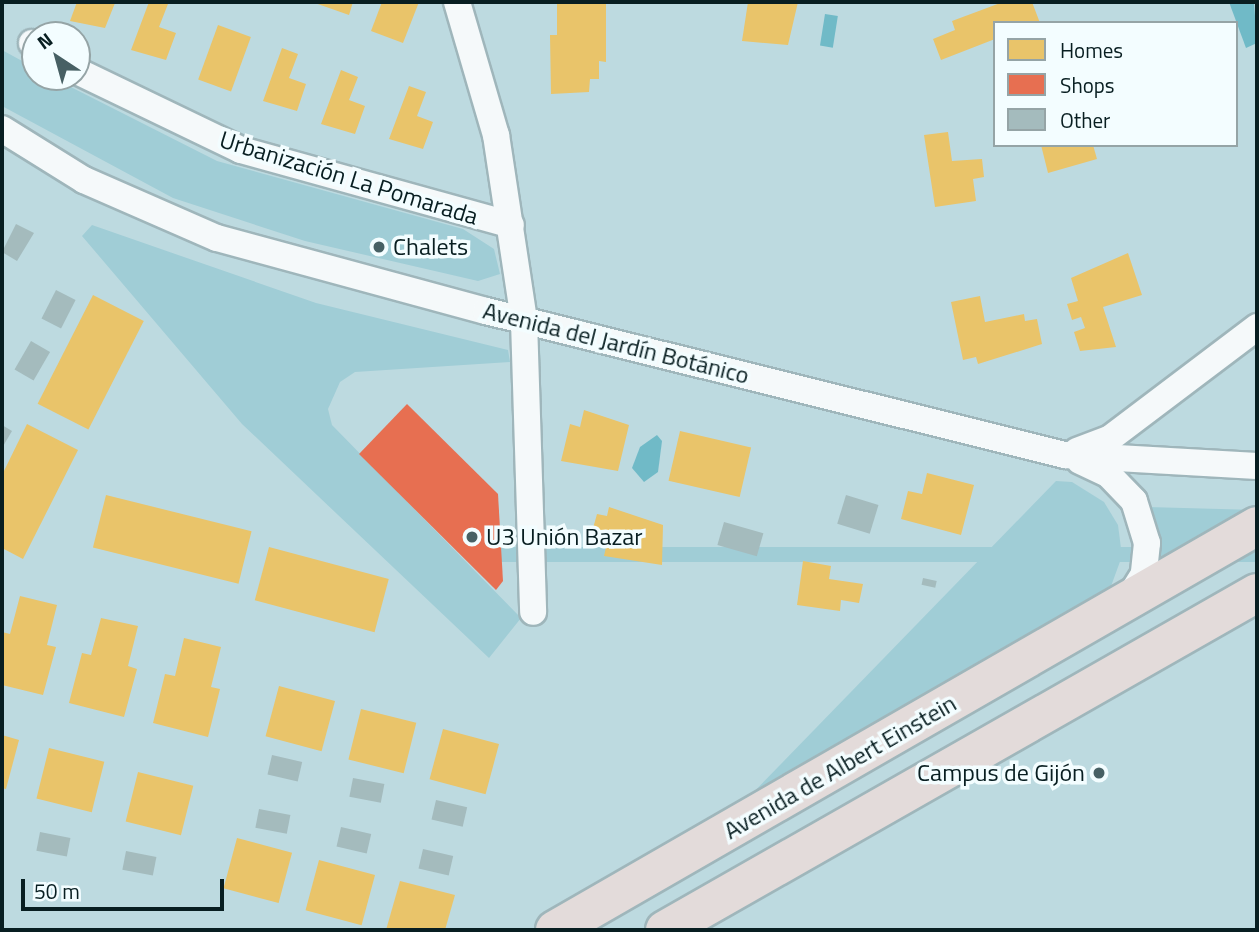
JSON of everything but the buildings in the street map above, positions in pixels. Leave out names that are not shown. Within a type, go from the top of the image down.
[{"type":"highway","name":"Avenida de Albert Einstein","points":[[555,930],[1257,527]]},
{"type":"highway","points":[[665,930],[1257,593]]},
{"type":"street","points":[[457,2],[496,135],[524,321],[533,612]]},
{"type":"street","name":"Urbanización La Pomarada","points":[[91,78],[241,150],[511,225]]},
{"type":"street","name":"Avenida del Jardín Botánico","points":[[2,129],[84,180],[217,238],[524,321],[1065,455],[1257,466]]},
{"type":"street","points":[[1065,455],[1110,439],[1257,327]]},
{"type":"street","name":"Avenida de Albert Einstein","points":[[1065,455],[1108,474],[1134,501],[1147,542],[1144,574],[1125,604]]},
{"type":"shaded area","points":[[1229,2],[1254,2],[1257,43],[1246,48]]},
{"type":"shaded area","points":[[825,14],[838,16],[833,48],[820,46]]},
{"type":"shaded area","points":[[2,50],[21,60],[21,91],[79,91],[217,161],[463,229],[494,249],[500,274],[478,281],[305,241],[173,198],[2,106]]},
{"type":"shaded area","points":[[92,225],[316,303],[508,350],[510,362],[355,372],[340,382],[328,409],[332,425],[521,618],[489,658],[242,424],[82,236]]},
{"type":"shaded area","points":[[657,435],[662,441],[658,472],[644,482],[632,468],[640,447]]},
{"type":"shaded area","points":[[1056,481],[1072,482],[1104,502],[1118,525],[1122,556],[1110,589],[746,800]]},
{"type":"shaded area","points":[[1147,507],[1257,510],[1160,571]]},
{"type":"shaded area","points":[[486,547],[1257,547],[1257,562],[486,562]]},
{"type":"place","name":"Chalets","points":[[379,247]]},
{"type":"place","name":"U3 Unión Bazar","points":[[472,537]]},
{"type":"place","name":"Campus de Gijón","points":[[1099,773]]}]
